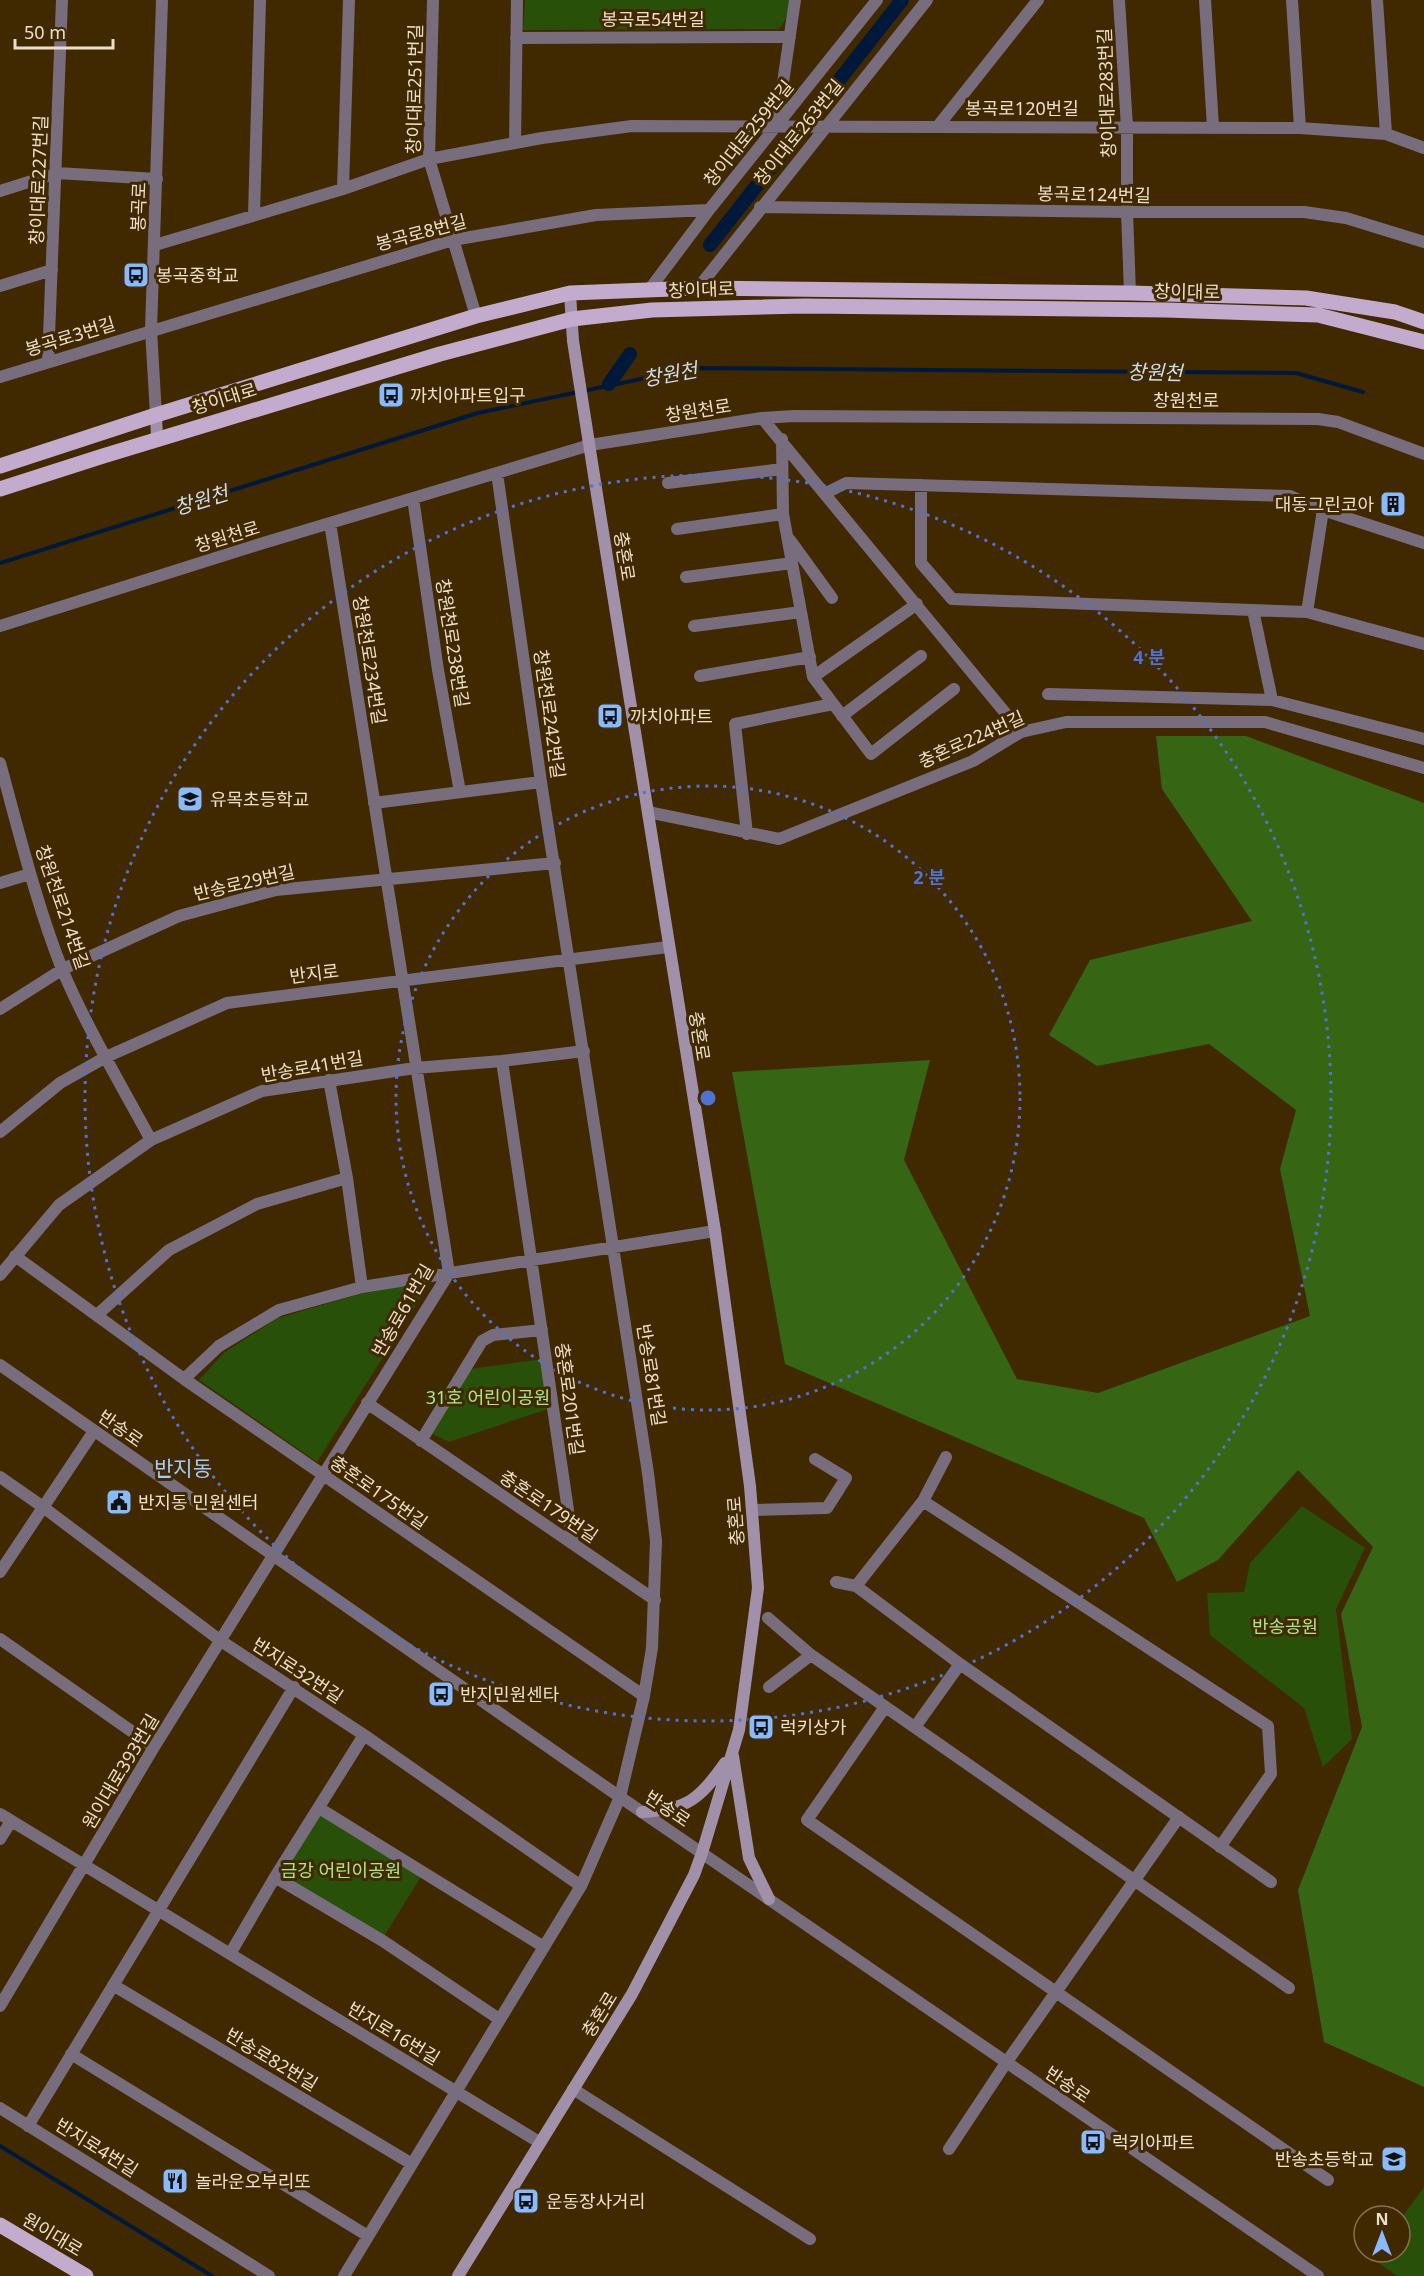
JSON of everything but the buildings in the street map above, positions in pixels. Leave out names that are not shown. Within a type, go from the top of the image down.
[{"type":"main road","name":"창이대로","points":[[0,466],[476,316],[570,293],[698,288],[1130,293],[1305,298],[1395,312],[1424,322]]},
{"type":"main road","points":[[570,293],[572,319]]},
{"type":"main road","name":"창이대로","points":[[0,489],[440,354],[572,319],[652,310],[804,306],[1318,315],[1424,342]]},
{"type":"main road","name":"충혼로","points":[[458,2276],[632,1994],[694,1875],[739,1730],[758,1588],[752,1510],[715,1232],[573,341],[572,319]]},
{"type":"main road","points":[[156,415],[158,439]]},
{"type":"main road","name":"충혼로","points":[[642,1812],[675,1808],[702,1794],[732,1752]]},
{"type":"main road","name":"충혼로","points":[[732,1752],[749,1858],[769,1899]]},
{"type":"main road","name":"원이대로","points":[[0,2225],[86,2276]]},
{"type":"street","name":"창이대로227번길","points":[[48,362],[62,0]]},
{"type":"street","name":"봉곡로","points":[[156,415],[151,330],[162,0]]},
{"type":"street","points":[[254,215],[260,0]]},
{"type":"street","points":[[344,189],[350,0]]},
{"type":"street","name":"창이대로251번길","points":[[433,0],[429,159],[476,316]]},
{"type":"street","points":[[515,143],[517,0]]},
{"type":"street","points":[[155,245],[344,189],[429,159],[515,143],[632,126],[783,126],[795,0]]},
{"type":"street","name":"창이대로259번길","points":[[649,290],[709,210],[783,126],[877,0]]},
{"type":"street","name":"창이대로263번길","points":[[698,288],[821,126],[927,0]]},
{"type":"street","name":"봉곡로120번길","points":[[938,126],[1038,0]]},
{"type":"street","name":"창이대로283번길","points":[[1119,0],[1127,127],[1130,293]]},
{"type":"street","points":[[1205,0],[1214,127]]},
{"type":"street","points":[[1292,0],[1300,128]]},
{"type":"street","points":[[1377,0],[1386,134]]},
{"type":"street","name":"봉곡로54번길","points":[[516,38],[790,37]]},
{"type":"street","name":"봉곡로120번길","points":[[783,126],[1300,128],[1386,134],[1424,148]]},
{"type":"street","points":[[0,191],[57,173],[157,179]]},
{"type":"street","name":"봉곡로124번길","points":[[760,207],[1304,212],[1346,218],[1424,242]]},
{"type":"street","name":"봉곡로8번길","points":[[151,330],[453,240],[596,215],[709,210]]},
{"type":"street","points":[[0,286],[52,270]]},
{"type":"street","name":"봉곡로3번길","points":[[0,377],[151,330]]},
{"type":"street","name":"창원천로","points":[[0,626],[497,473],[589,439],[762,418],[806,416],[1318,419],[1338,423],[1424,454]]},
{"type":"street","points":[[762,418],[782,439],[1021,732]]},
{"type":"street","points":[[782,439],[783,514],[813,677],[871,754],[954,689]]},
{"type":"street","points":[[668,483],[782,469]]},
{"type":"street","name":"창원천로242번길","points":[[497,473],[541,782],[570,959]]},
{"type":"street","points":[[826,493],[846,483],[1290,496],[1323,510],[1424,543]]},
{"type":"street","points":[[921,485],[921,563],[952,599],[1307,612],[1424,644]]},
{"type":"street","name":"창원천로238번길","points":[[413,498],[438,670],[460,792]]},
{"type":"street","points":[[1307,612],[1323,510]]},
{"type":"street","points":[[677,529],[783,514]]},
{"type":"street","name":"창원천로234번길","points":[[330,523],[402,981]]},
{"type":"street","points":[[787,536],[832,598]]},
{"type":"street","points":[[686,578],[792,563]]},
{"type":"street","points":[[813,677],[917,604]]},
{"type":"street","points":[[1253,610],[1272,700]]},
{"type":"street","points":[[694,626],[801,612]]},
{"type":"street","points":[[842,716],[921,656]]},
{"type":"street","points":[[700,676],[810,657]]},
{"type":"street","points":[[1048,694],[1272,700],[1424,739]]},
{"type":"street","points":[[747,834],[735,724],[833,704]]},
{"type":"street","name":"충혼로224번길","points":[[648,812],[779,839],[973,760],[1021,732],[1066,723],[1265,722],[1424,768]]},
{"type":"street","name":"창원천로214번길","points":[[0,763],[30,874],[63,969],[106,1057],[151,1140]]},
{"type":"street","points":[[374,803],[541,782]]},
{"type":"street","name":"반송로29번길","points":[[0,1009],[63,969],[178,916],[276,890],[555,863]]},
{"type":"street","points":[[0,883],[30,874]]},
{"type":"street","name":"반지로","points":[[0,1132],[60,1083],[106,1057],[227,1003],[668,947]]},
{"type":"street","name":"반송로81번길","points":[[570,959],[615,1247],[656,1541],[652,1647],[644,1696],[620,1797]]},
{"type":"street","name":"반송로61번길","points":[[273,1556],[449,1273],[402,981]]},
{"type":"street","name":"반송로41번길","points":[[0,1275],[59,1205],[151,1140],[262,1091],[415,1068],[584,1051]]},
{"type":"street","name":"충혼로201번길","points":[[502,1061],[573,1544]]},
{"type":"street","points":[[329,1080],[347,1178],[362,1287]]},
{"type":"street","points":[[97,1315],[169,1251],[257,1204],[347,1178]]},
{"type":"street","points":[[184,1379],[219,1346],[279,1310],[362,1287],[715,1232]]},
{"type":"street","name":"충혼로175번길","points":[[15,1256],[184,1379],[644,1696]]},
{"type":"street","points":[[422,1441],[482,1341],[494,1335],[542,1330]]},
{"type":"street","name":"반송로","points":[[0,1365],[620,1797],[1318,2276]]},
{"type":"street","name":"충혼로179번길","points":[[367,1403],[655,1600]]},
{"type":"street","points":[[0,1572],[94,1431]]},
{"type":"street","points":[[856,1586],[923,1501],[946,1457]]},
{"type":"street","points":[[752,1510],[827,1508],[846,1478],[815,1459]]},
{"type":"street","name":"반지로32번길","points":[[0,1478],[43,1507],[221,1641],[294,1687],[581,1886]]},
{"type":"street","points":[[923,1501],[1268,1726],[1271,1774],[1220,1846]]},
{"type":"street","name":"원이대로393번길","points":[[0,2006],[154,1747],[273,1556]]},
{"type":"street","points":[[836,1582],[856,1586],[960,1664],[1271,1882]]},
{"type":"street","points":[[768,1618],[811,1655],[1289,1988]]},
{"type":"street","points":[[0,1639],[154,1747]]},
{"type":"street","points":[[769,1687],[811,1655]]},
{"type":"street","points":[[915,1727],[960,1664]]},
{"type":"street","points":[[158,1911],[294,1687]]},
{"type":"street","points":[[885,1707],[807,1820],[1328,2180]]},
{"type":"street","points":[[230,1954],[275,1877],[364,1735]]},
{"type":"street","points":[[344,2276],[581,1886],[620,1797]]},
{"type":"street","points":[[319,1808],[544,1947]]},
{"type":"street","name":"반지로16번길","points":[[0,1814],[539,2142]]},
{"type":"street","points":[[949,2149],[1006,2063],[1179,1817]]},
{"type":"street","points":[[0,1839],[11,1821]]},
{"type":"street","points":[[275,1877],[383,1941],[499,2019]]},
{"type":"street","name":"반지로4번길","points":[[28,2126],[158,1911]]},
{"type":"street","name":"반송로82번길","points":[[113,1985],[412,2164]]},
{"type":"street","points":[[71,2054],[368,2236]]},
{"type":"street","points":[[573,2089],[810,2239]]},
{"type":"street","name":"반지로4번길","points":[[0,2109],[269,2276]]},
{"type":"green space","points":[[525,0],[789,0],[785,20],[778,29],[523,30]]},
{"type":"green space","points":[[1156,736],[1246,736],[1424,803],[1424,2087],[1324,2042],[1298,1890],[1362,1727],[1341,1614],[1373,1547],[1298,1470],[1218,1560],[1177,1582],[1144,1518],[785,1364],[732,1072],[930,1060],[904,1160],[1017,1379],[1098,1393],[1310,1316],[1280,1169],[1296,1110],[1209,1044],[1097,1066],[1049,1035],[1090,960],[1252,921],[1162,789]]},
{"type":"green space","points":[[431,1281],[317,1462],[199,1380],[225,1352],[278,1318],[363,1293]]},
{"type":"green space","name":"31호 어린이공원","points":[[543,1359],[551,1408],[449,1442],[430,1433],[470,1369]]},
{"type":"green space","name":"반송공원","points":[[1302,1506],[1365,1548],[1336,1609],[1352,1739],[1323,1767],[1304,1708],[1210,1635],[1207,1593],[1244,1592],[1250,1563]]},
{"type":"green space","name":"금강 어린이공원","points":[[320,1813],[422,1875],[383,1938],[281,1878]]},
{"type":"green space","points":[[1424,2187],[1424,2276],[1397,2276],[1380,2264],[1412,2264],[1412,2204]]},
{"type":"waterway","points":[[710,245],[902,0]]},
{"type":"waterway","points":[[609,384],[630,354]]},
{"type":"waterway","name":"창원천","points":[[0,563],[478,413],[693,368],[1296,373],[1363,392]]},
{"type":"waterway","points":[[0,2146],[212,2276]]},
{"type":"place","name":"봉곡중학교","points":[[136,275]]},
{"type":"place","name":"까치아파트입구","points":[[391,395]]},
{"type":"place","name":"대동그린코아","points":[[1393,504]]},
{"type":"place","name":"까치아파트","points":[[610,716]]},
{"type":"place","name":"유목초등학교","points":[[190,799]]},
{"type":"place","name":"반지동 민원센터","points":[[119,1502]]},
{"type":"place","name":"반지민원센타","points":[[441,1694]]},
{"type":"place","name":"럭키상가","points":[[761,1727]]},
{"type":"place","name":"럭키아파트","points":[[1093,2142]]},
{"type":"place","name":"반송초등학교","points":[[1394,2159]]},
{"type":"place","name":"놀라운오부리또","points":[[175,2181]]},
{"type":"place","name":"운동장사거리","points":[[526,2201]]},
{"type":"district","name":"반지동","points":[[183,1468]]}]
